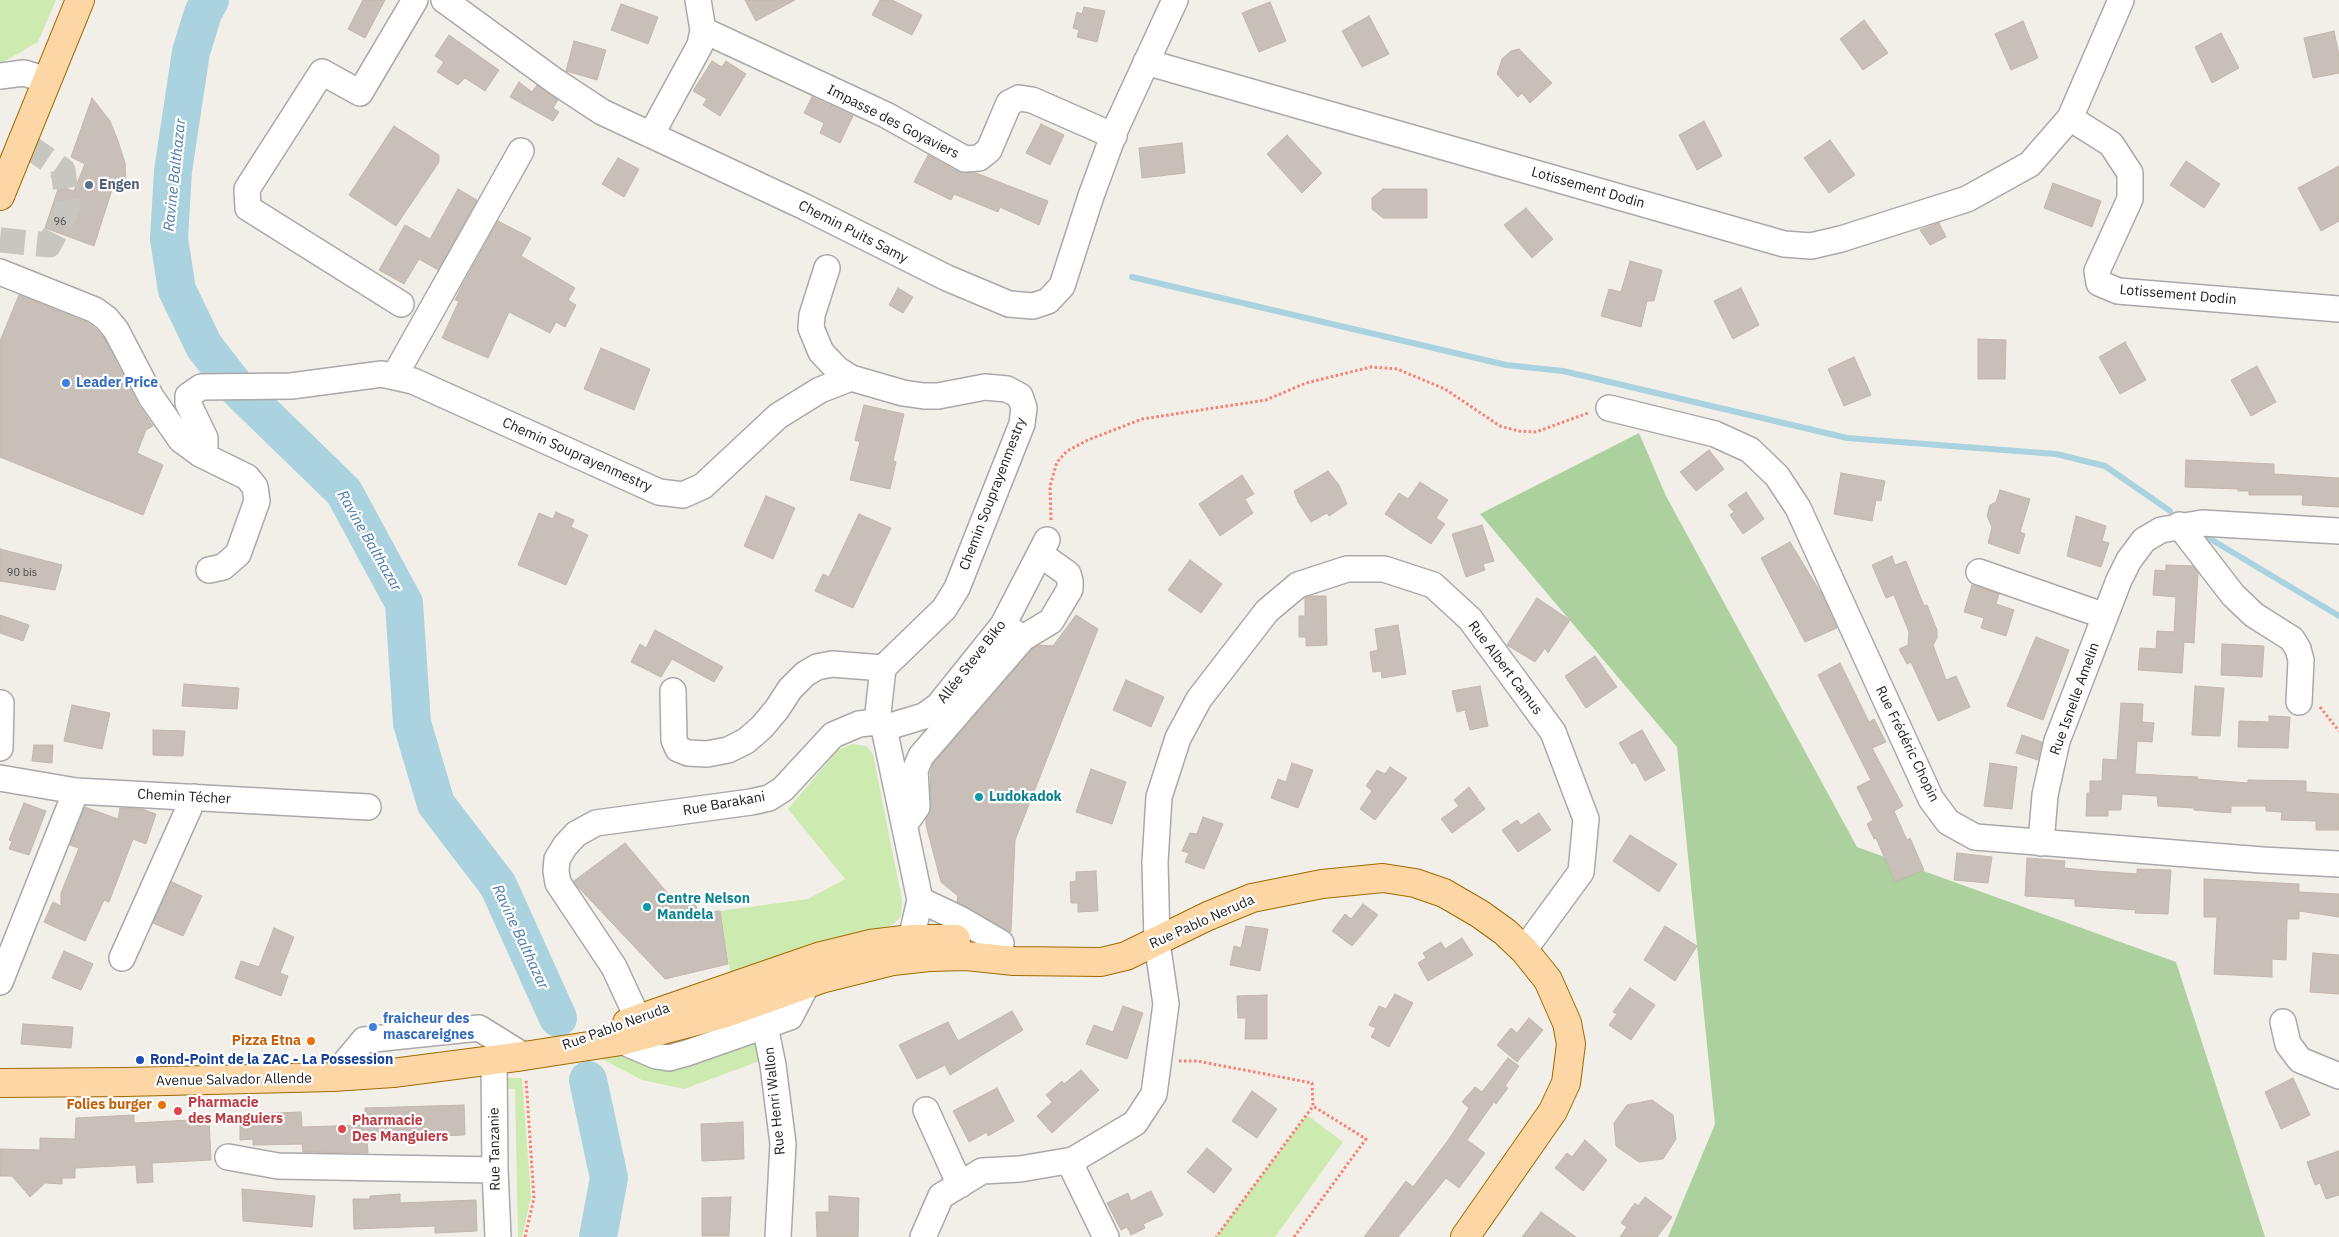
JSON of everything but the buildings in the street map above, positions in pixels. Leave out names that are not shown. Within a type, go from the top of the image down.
[{"type":"main road","points":[[0,196],[80,0]]},
{"type":"main road","name":"Rue Pablo Neruda","points":[[555,1050],[621,1041],[723,1014],[807,984],[857,969],[893,961],[929,957],[966,956],[1014,961],[1101,962],[1126,956],[1208,916],[1252,898],[1322,884],[1383,878],[1416,883],[1444,893],[1480,914],[1505,932],[1524,950],[1548,980],[1567,1023],[1571,1044],[1566,1083],[1553,1112],[1465,1237]]},
{"type":"main road","name":"Rue Pablo Neruda","points":[[555,1050],[638,1019],[821,956],[870,944],[911,939],[942,938],[1001,943],[1040,960]]},
{"type":"main road","name":"Avenue Salvador Allende","points":[[0,1083],[333,1077],[494,1061],[555,1050]]},
{"type":"street","points":[[401,304],[248,208],[247,189],[322,72],[360,93],[415,0]]},
{"type":"street","name":"Chemin Puits Samy","points":[[444,0],[594,107],[806,207],[947,278],[1009,304],[1033,306],[1048,301],[1062,286],[1091,196],[1114,136],[1146,62]]},
{"type":"street","points":[[651,135],[700,45],[703,30],[698,0]]},
{"type":"street","points":[[1146,62],[1174,0]]},
{"type":"street","name":"Lotissement Dodin","points":[[1146,62],[1784,244],[1811,246],[1841,240],[1967,199],[2030,164],[2070,118],[2121,0]]},
{"type":"street","name":"Impasse des Goyaviers","points":[[703,30],[886,115],[965,159],[979,158],[989,150],[1009,103],[1019,98],[1032,100],[1114,136]]},
{"type":"street","points":[[0,76],[24,74],[47,80]]},
{"type":"street","name":"Lotissement Dodin","points":[[2070,118],[2111,144],[2130,173],[2130,199],[2097,271],[2099,283],[2118,291],[2339,308]]},
{"type":"street","points":[[395,375],[521,151]]},
{"type":"street","points":[[827,268],[812,315],[811,328],[821,352],[837,369],[851,378]]},
{"type":"street","points":[[0,272],[95,310],[106,318],[116,330],[151,397],[181,440],[200,454],[247,477],[255,488],[258,501],[238,554],[223,567],[209,570]]},
{"type":"street","name":"Chemin Souprayenmestry","points":[[200,454],[205,446],[206,438],[188,403],[188,396],[201,387],[291,386],[382,374],[395,375],[413,381],[659,492],[683,495],[703,486],[778,416],[820,390],[851,378],[903,393],[924,396],[938,396],[986,387],[1007,389],[1020,396],[1024,408],[1022,424],[957,588],[881,699]]},
{"type":"street","name":"Rue Frédéric Chopin","points":[[1609,408],[1715,434],[1750,450],[1777,476],[1798,508],[1931,799],[1948,822],[1975,837],[2262,860],[2339,864]]},
{"type":"street","name":"Rue Isnelle Amelin","points":[[2041,843],[2045,795],[2057,741],[2105,616],[2129,560],[2144,540],[2161,530],[2179,525],[2202,523],[2339,531]]},
{"type":"street","points":[[2179,525],[2233,595],[2254,615],[2292,640],[2298,649],[2301,660],[2299,702]]},
{"type":"street","points":[[905,824],[916,807],[915,770],[921,756],[1013,632],[1051,621],[1070,588],[1068,574],[1043,547]]},
{"type":"street","name":"Allée Steve Biko","points":[[881,699],[924,716],[938,706],[1013,632],[1043,547]]},
{"type":"street","name":"Rue Albert Camus","points":[[1069,1161],[1135,1123],[1154,1094],[1166,1004],[1158,942],[1155,862],[1159,797],[1178,738],[1198,698],[1267,612],[1298,586],[1347,569],[1384,569],[1433,586],[1470,619],[1553,732],[1586,819],[1581,872],[1524,950]]},
{"type":"street","points":[[1978,572],[2105,616]]},
{"type":"street","points":[[673,691],[674,740],[678,749],[688,753],[707,754],[728,750],[746,741],[777,710],[790,689],[805,674],[817,667],[832,664],[881,699],[920,900],[911,939],[893,961]]},
{"type":"street","name":"Rue Barakani","points":[[638,1019],[614,967],[558,883],[557,859],[566,846],[576,834],[596,823],[769,798],[783,789],[833,735],[852,726],[881,699]]},
{"type":"street","points":[[0,748],[1,703]]},
{"type":"street","name":"Chemin Técher","points":[[0,778],[76,791],[368,808]]},
{"type":"street","points":[[0,982],[76,791]]},
{"type":"street","points":[[122,958],[194,797]]},
{"type":"street","points":[[920,900],[960,919],[1001,943]]},
{"type":"street","points":[[621,1041],[656,1056],[669,1058],[790,1017],[807,984]]},
{"type":"street","points":[[2283,1022],[2288,1044],[2300,1060],[2339,1076]]},
{"type":"street","name":"Rue Henri Wallon","points":[[765,1026],[773,1065],[783,1144],[778,1237]]},
{"type":"street","points":[[333,1077],[364,1040],[479,1028],[524,1056]]},
{"type":"street","name":"Rue Tanzanie","points":[[494,1061],[498,1237]]},
{"type":"street","points":[[926,1110],[960,1185]]},
{"type":"street","points":[[228,1156],[278,1166],[495,1170]]},
{"type":"street","points":[[923,1237],[941,1196],[982,1171],[1020,1169],[1069,1161],[1106,1237]]},
{"type":"path","points":[[1043,547],[1051,529],[1050,486],[1057,462],[1067,451],[1088,440],[1142,420],[1266,400],[1314,380],[1371,367],[1397,369],[1445,389],[1500,426],[1519,431],[1536,432],[1580,417],[1595,409],[1609,408]]},
{"type":"path","points":[[524,1056],[534,1198],[525,1237]]},
{"type":"path","points":[[1159,1060],[1197,1061],[1312,1084],[1313,1106],[1216,1237]]},
{"type":"path","points":[[1294,1237],[1366,1139],[1313,1106]]},
{"type":"green space","points":[[0,0],[56,0],[38,42],[0,64]]},
{"type":"green space","points":[[1639,433],[1666,496],[1857,847],[2176,962],[2265,1237],[1668,1237],[1715,1124],[1677,747],[1480,514]]},
{"type":"green space","points":[[852,744],[866,746],[873,754],[902,900],[901,916],[894,924],[872,932],[731,975],[720,911],[808,899],[845,879],[788,809],[838,750]]},
{"type":"green space","points":[[761,1041],[765,1059],[684,1089],[642,1080],[602,1059],[630,1054],[671,1068]]},
{"type":"green space","points":[[500,1078],[522,1078],[531,1197],[522,1237],[518,1237],[515,1089],[500,1088]]},
{"type":"green space","points":[[1307,1115],[1343,1142],[1275,1237],[1216,1237]]},
{"type":"waterway","name":"Ravine Balthazar","points":[[210,0],[203,13],[191,52],[173,171],[169,239],[177,290],[204,346],[235,386],[344,492],[404,603],[412,723],[436,804],[498,885],[558,1018]]},
{"type":"waterway","points":[[1132,277],[1506,365],[1563,371],[1847,438],[2056,454],[2105,466],[2170,511]]},
{"type":"waterway","points":[[2207,537],[2339,616]]},
{"type":"waterway","name":"Ravine Balthazar","points":[[588,1080],[609,1178],[598,1237]]},
{"type":"tunnel","points":[[0,240],[49,245],[68,208],[63,170],[22,142]]},
{"type":"place","name":"Engen","points":[[89,185]]},
{"type":"place","name":"Leader Price","points":[[66,383]]},
{"type":"place","name":"Ludokadok","points":[[979,797]]},
{"type":"place","name":"Centre Nelson Mandela","points":[[647,907]]},
{"type":"place","name":"fraicheur des mascareignes","points":[[373,1027]]},
{"type":"place","name":"Pizza Etna","points":[[311,1041]]},
{"type":"place","name":"Rond-Point de la ZAC - La Possession","points":[[140,1060]]},
{"type":"place","name":"Folies burger","points":[[162,1105]]},
{"type":"place","name":"Pharmacie des Manguiers","points":[[178,1111]]},
{"type":"place","name":"Pharmacie Des Manguiers","points":[[342,1129]]}]
